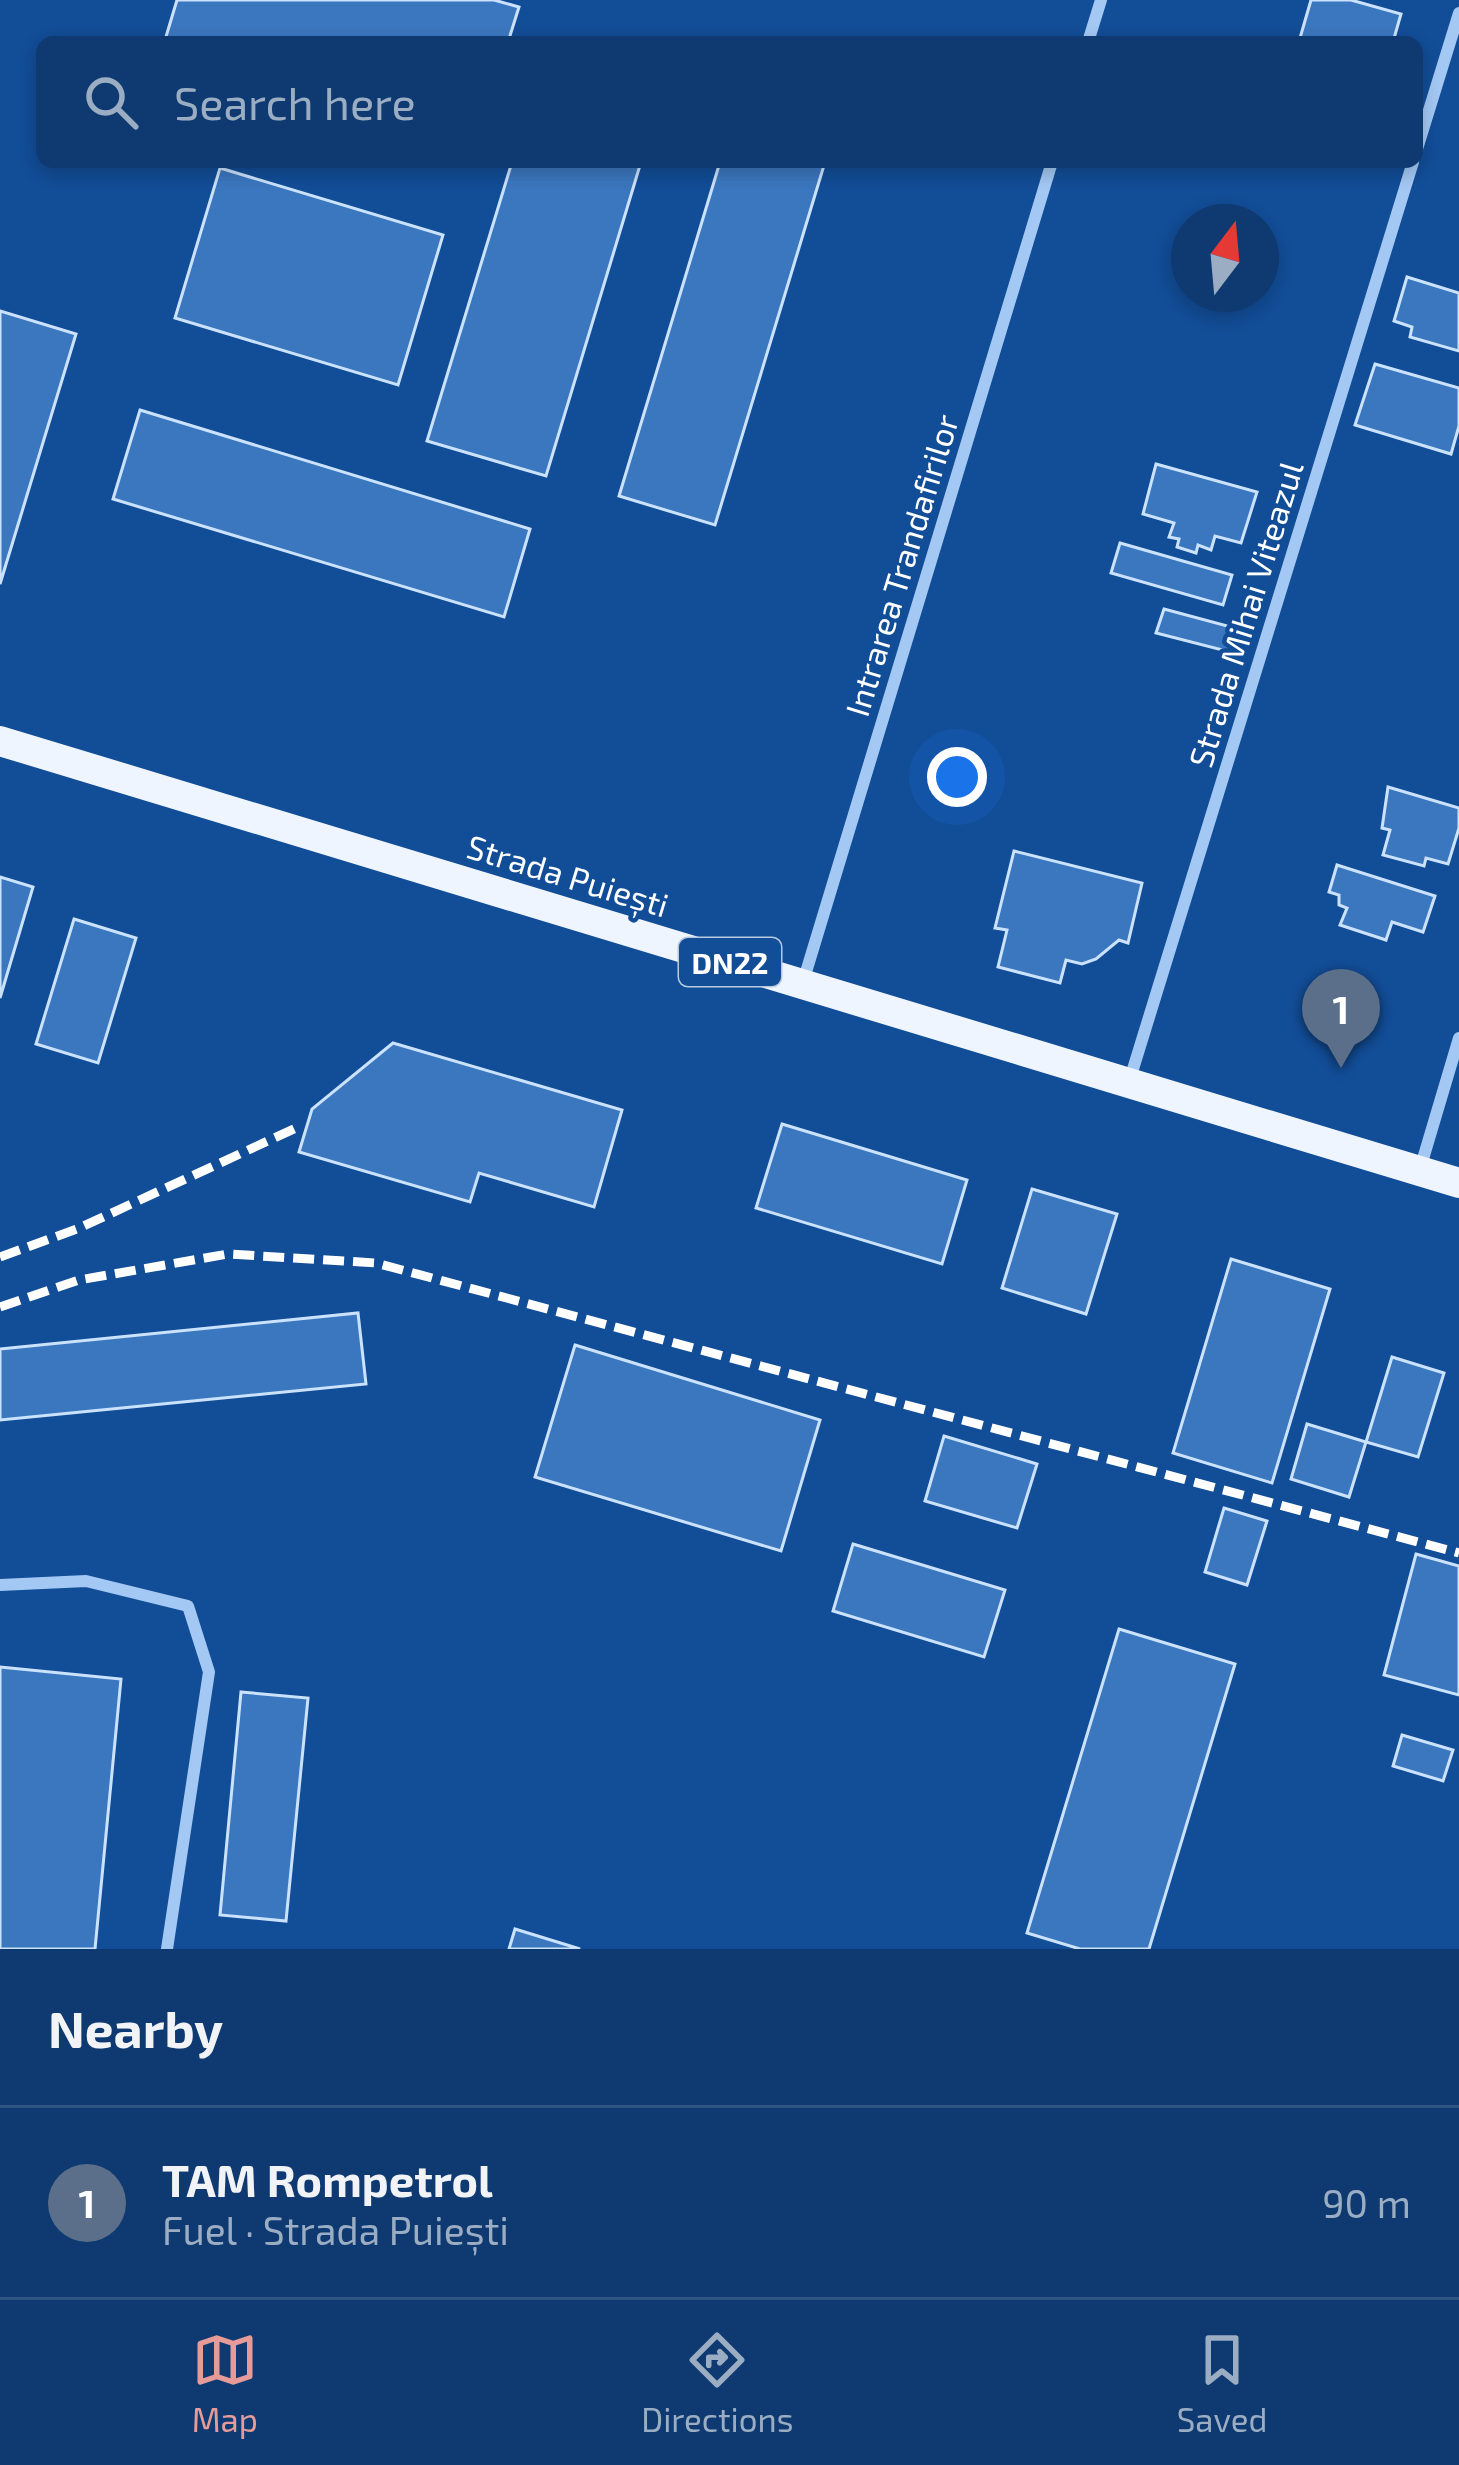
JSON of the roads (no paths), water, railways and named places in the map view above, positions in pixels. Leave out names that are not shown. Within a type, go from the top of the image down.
[{"type":"main road","name":"Strada Puiești","points":[[0,741],[1459,1183]]},
{"type":"street","points":[[1090,36],[1101,0]]},
{"type":"street","points":[[1423,130],[1459,13]]},
{"type":"street","name":"Intrarea Trandafirilor","points":[[803,983],[1050,168]]},
{"type":"street","name":"Strada Mihai Viteazul","points":[[1129,1082],[1411,168]]},
{"type":"street","points":[[1419,1170],[1459,1038]]},
{"type":"street","points":[[0,1585],[86,1581],[188,1606],[209,1672],[167,1949]]},
{"type":"railway","points":[[0,1257],[77,1229],[296,1128]]},
{"type":"railway","points":[[0,1307],[79,1280],[228,1254],[376,1263],[1459,1553]]},
{"type":"place","name":"TAM Rompetrol","points":[[1341,1068]]}]
